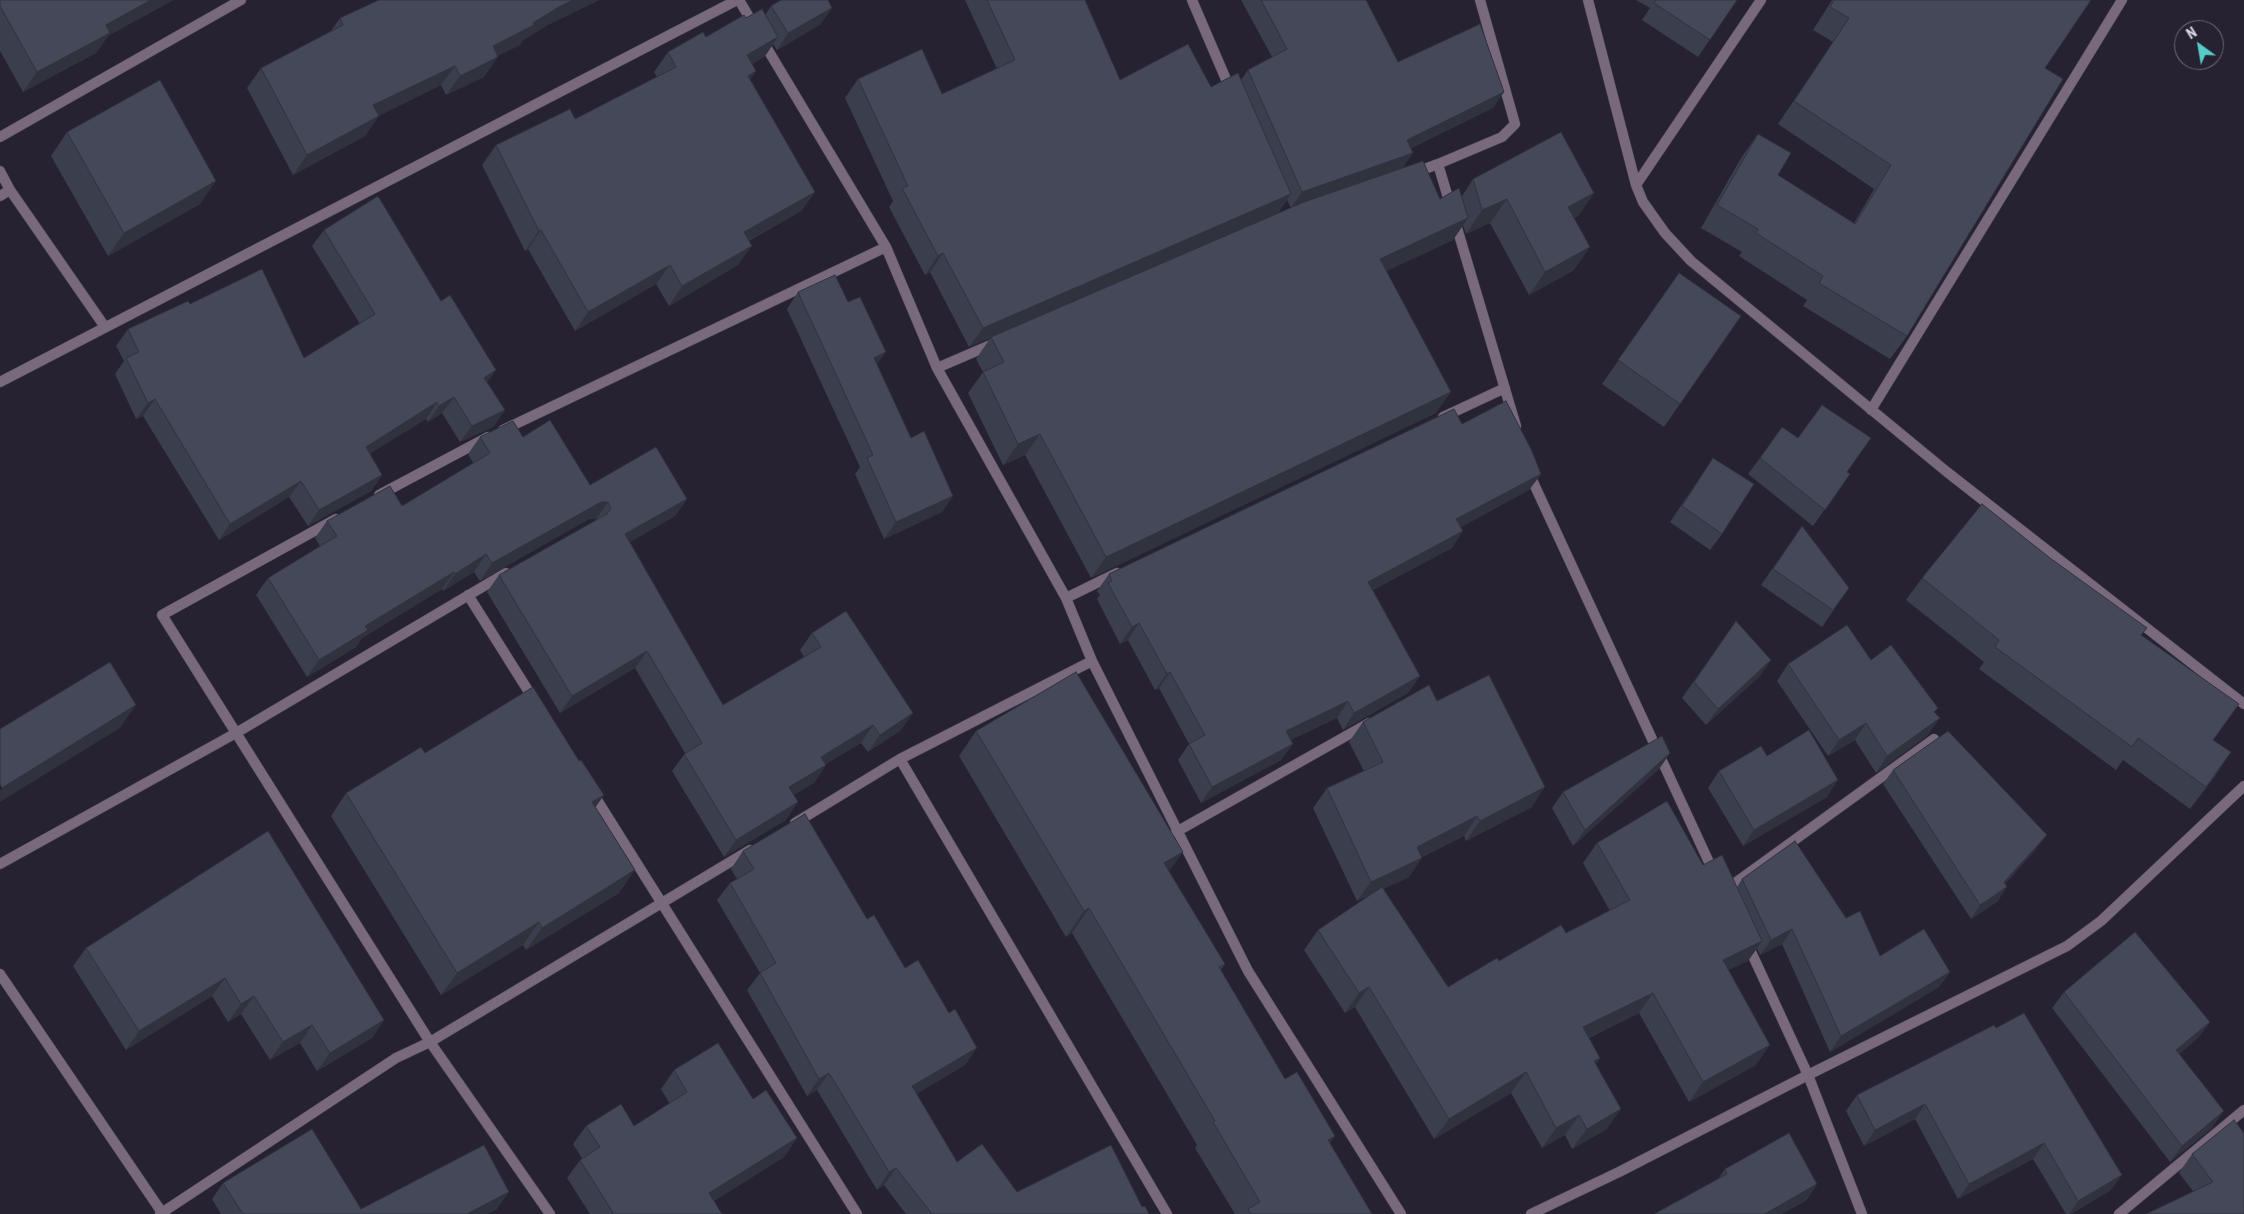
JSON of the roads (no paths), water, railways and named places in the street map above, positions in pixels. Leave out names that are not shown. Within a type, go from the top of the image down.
[{"type":"street","points":[[0,382],[738,0],[886,247],[937,368],[1066,598],[1092,661],[1176,832],[1248,971],[1401,1214]]},
{"type":"street","points":[[1192,0],[1235,99]]},
{"type":"street","points":[[1400,178],[1502,137],[1515,124],[1480,0]]},
{"type":"street","points":[[1588,0],[1636,185],[1644,202],[1665,233],[1691,261],[1870,410],[2244,704]]},
{"type":"street","points":[[1636,185],[1761,0]]},
{"type":"street","points":[[1870,410],[2122,0]]},
{"type":"street","points":[[0,137],[237,1]]},
{"type":"street","points":[[1438,164],[1520,440]]},
{"type":"street","points":[[0,171],[10,190],[105,328]]},
{"type":"street","points":[[0,196],[10,190]]},
{"type":"street","points":[[366,502],[452,454],[886,247]]},
{"type":"street","points":[[937,368],[1008,337]]},
{"type":"street","points":[[1434,422],[1505,388]]},
{"type":"street","points":[[1525,458],[1530,475],[1596,621],[1725,897],[1934,739]]},
{"type":"street","points":[[350,511],[162,615],[430,1042],[550,1214]]},
{"type":"street","points":[[0,864],[236,733],[518,567]]},
{"type":"street","points":[[1066,598],[1128,568]]},
{"type":"street","points":[[468,595],[542,712]]},
{"type":"street","points":[[790,826],[900,759],[1092,661]]},
{"type":"street","points":[[1176,832],[1378,718]]},
{"type":"street","points":[[900,759],[1166,1214]]},
{"type":"street","points":[[584,779],[857,1214]]},
{"type":"street","points":[[1531,1214],[1619,1172],[1808,1074],[2067,946],[2100,921],[2244,786]]},
{"type":"street","points":[[0,974],[162,1214],[396,1058],[430,1042],[756,847]]},
{"type":"street","points":[[1743,936],[1808,1074],[1862,1214]]},
{"type":"street","points":[[2119,1214],[2244,1110]]}]
